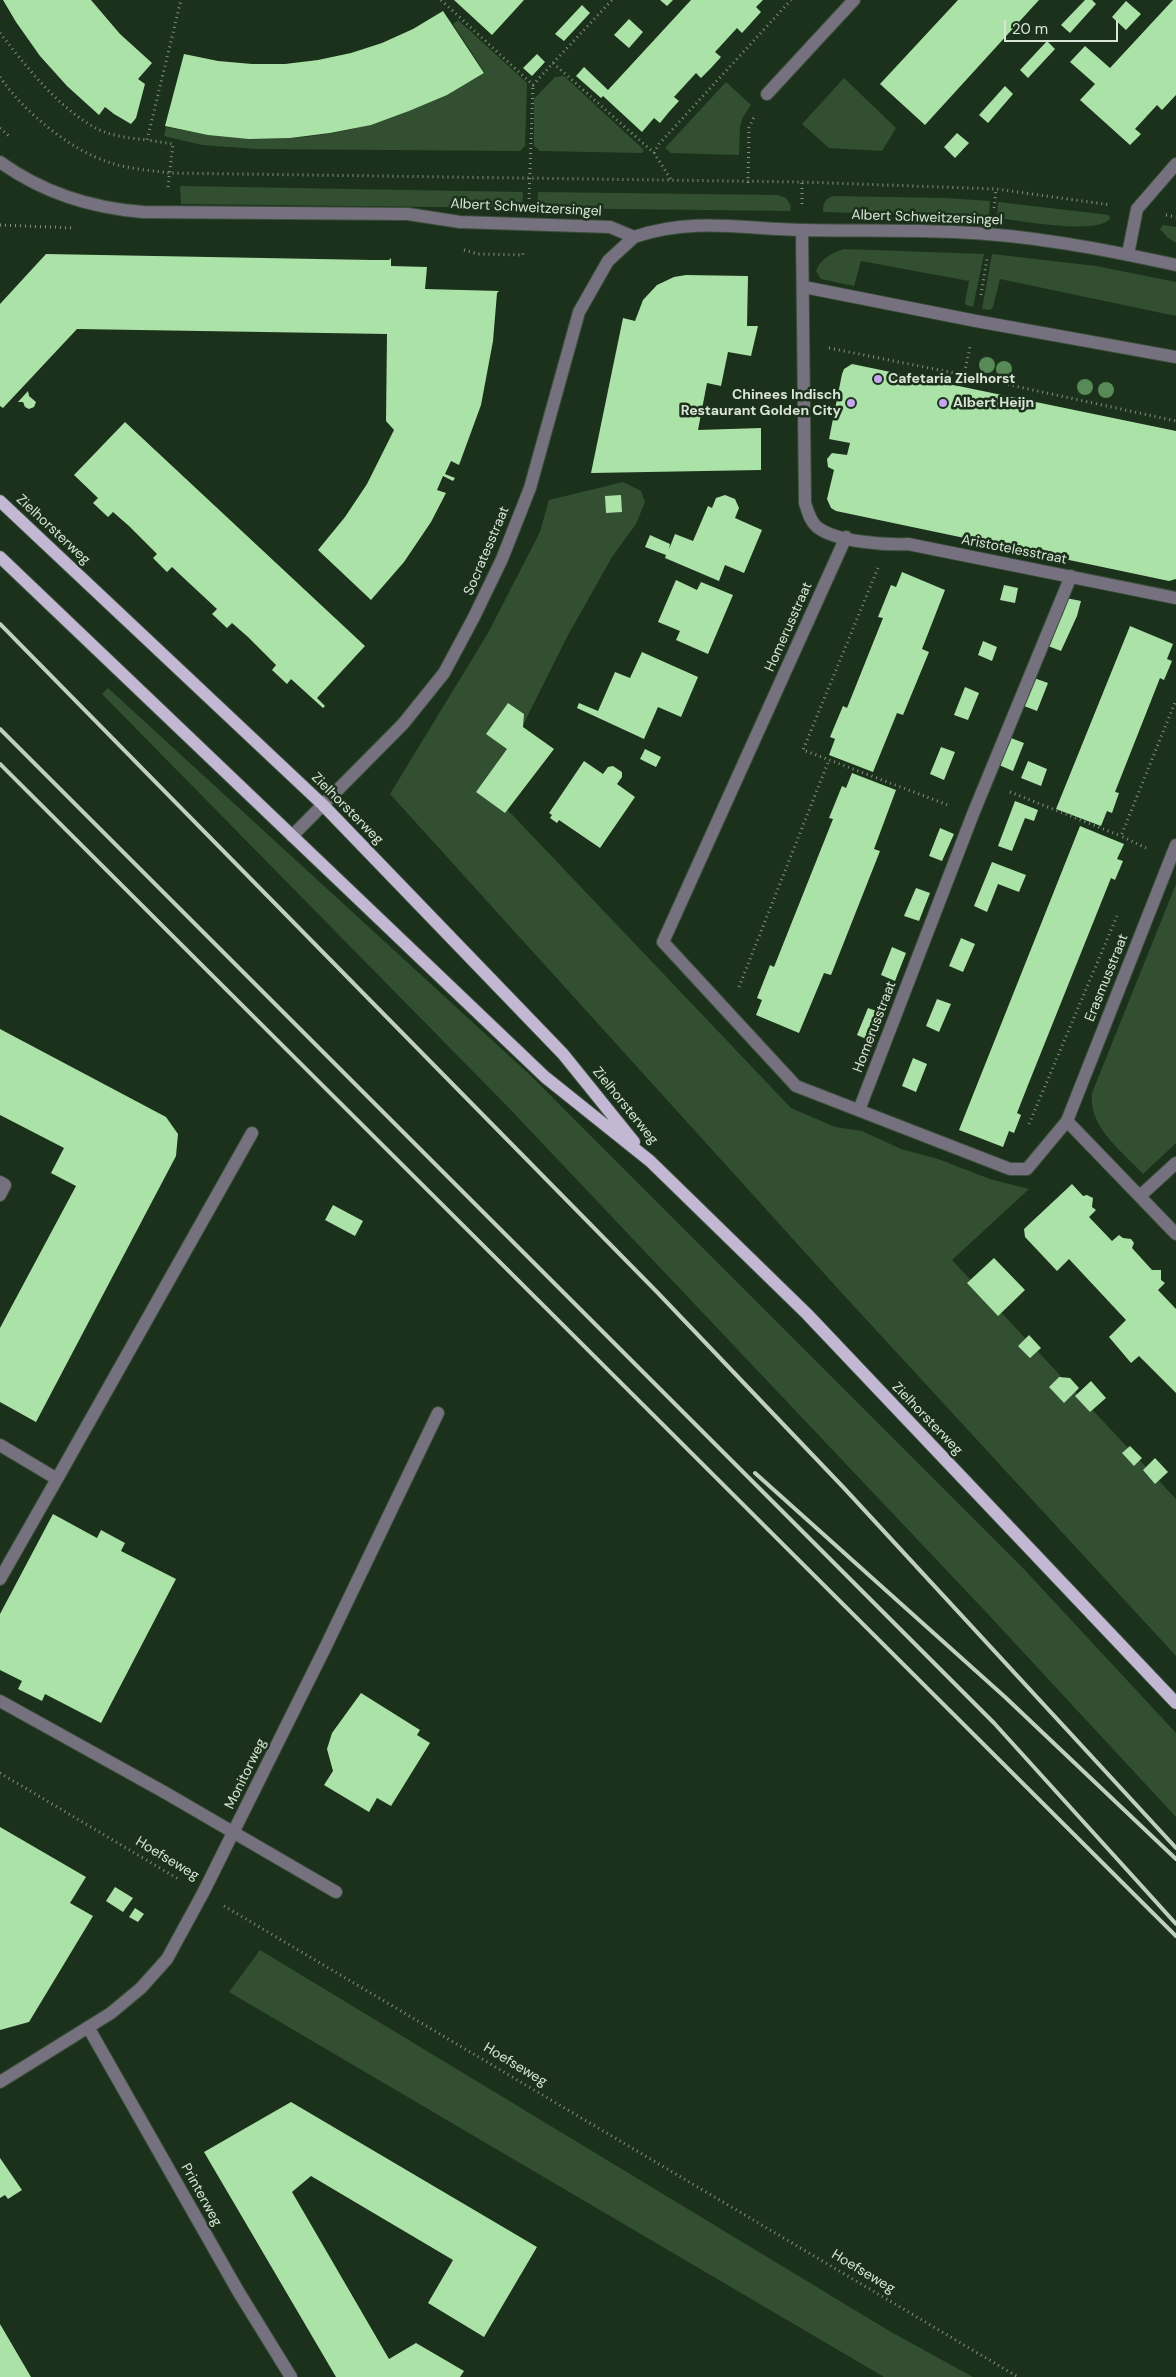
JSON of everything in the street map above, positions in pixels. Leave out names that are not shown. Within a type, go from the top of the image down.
[{"type":"main road","name":"Zielhorsterweg","points":[[0,501],[323,805],[563,1054],[650,1161]]},
{"type":"main road","name":"Zielhorsterweg","points":[[0,557],[545,1077],[650,1161],[807,1314],[1176,1703]]},
{"type":"street","points":[[767,94],[854,0]]},
{"type":"street","name":"Albert Schweitzersingel","points":[[0,162],[23,179],[72,200],[106,209],[143,212],[408,214],[460,222],[610,227],[634,237],[660,228],[698,224],[802,230],[956,232],[1036,239],[1128,254],[1176,265]]},
{"type":"street","points":[[1128,254],[1137,209],[1176,164]]},
{"type":"street","points":[[802,230],[805,503],[809,516],[816,526],[827,533],[846,537]]},
{"type":"street","name":"Socratesstraat","points":[[292,836],[403,724],[444,672],[470,625],[502,559],[530,488],[579,312],[608,260],[634,237]]},
{"type":"street","points":[[804,287],[976,322],[1176,357]]},
{"type":"street","name":"Aristotelesstraat","points":[[846,537],[888,545],[908,544],[1176,598]]},
{"type":"street","name":"Homerusstraat","points":[[846,537],[663,942],[796,1086],[1010,1168],[1027,1169]]},
{"type":"street","name":"Homerusstraat","points":[[859,1110],[972,814],[1071,576]]},
{"type":"street","name":"Erasmusstraat","points":[[1027,1169],[1067,1122],[1176,845]]},
{"type":"street","points":[[1067,1122],[1176,1234]]},
{"type":"street","points":[[0,1579],[252,1133]]},
{"type":"street","points":[[1140,1196],[1176,1163]]},
{"type":"street","name":"Monitorweg","points":[[0,2082],[111,2013],[141,1988],[167,1959],[234,1832],[438,1413]]},
{"type":"street","points":[[0,1445],[57,1479]]},
{"type":"street","points":[[0,1701],[234,1832],[336,1892]]},
{"type":"street","name":"Printerweg","points":[[88,2027],[238,2291],[291,2377]]},
{"type":"path","points":[[147,140],[181,0]]},
{"type":"path","points":[[441,0],[533,85]]},
{"type":"path","points":[[523,255],[530,179],[533,85],[612,0]]},
{"type":"path","points":[[654,153],[659,144],[791,0]]},
{"type":"path","points":[[0,33],[39,82],[92,127],[119,136],[167,144]]},
{"type":"path","points":[[553,63],[654,153],[672,182]]},
{"type":"path","name":"Albert Schweitzersingel","points":[[0,77],[33,114],[56,133],[84,151],[107,162],[169,173],[996,189],[1137,209]]},
{"type":"path","points":[[748,183],[749,128],[767,94]]},
{"type":"path","points":[[0,128],[12,139]]},
{"type":"path","points":[[964,376],[1176,421]]},
{"type":"path","points":[[888,545],[803,750],[972,814]]},
{"type":"path","points":[[1122,836],[1176,700]]},
{"type":"path","points":[[729,1014],[829,760]]},
{"type":"path","points":[[986,783],[1146,847],[1142,856]]},
{"type":"path","points":[[1010,1168],[1119,912]]},
{"type":"path","name":"Hoefseweg","points":[[0,1773],[1018,2377]]},
{"type":"green space","points":[[458,20],[527,83],[525,146],[520,151],[257,149],[202,145],[164,136],[166,127],[252,138],[292,138],[331,133],[369,125],[406,112],[445,95],[485,73],[453,24]]},
{"type":"green space","points":[[564,76],[644,150],[642,153],[540,151],[534,146],[534,99],[555,77]]},
{"type":"green space","points":[[844,78],[896,128],[882,151],[829,148],[802,124]]},
{"type":"green space","points":[[726,82],[751,105],[743,117],[740,126],[739,155],[671,153],[665,148]]},
{"type":"green space","points":[[180,186],[523,192],[522,208],[181,204]]},
{"type":"green space","points":[[538,192],[778,195],[786,198],[791,206],[790,211],[537,208]]},
{"type":"green space","points":[[834,196],[945,198],[990,201],[989,217],[823,212],[825,201]]},
{"type":"green space","points":[[998,202],[1109,215],[1110,218],[1103,223],[1091,226],[1057,226],[997,218]]},
{"type":"green space","points":[[1163,225],[1176,227],[1176,243],[1168,238],[1160,229]]},
{"type":"green space","points":[[844,249],[984,254],[973,307],[966,305],[965,302],[969,281],[861,261],[854,286],[821,279],[816,271],[820,263]]},
{"type":"green space","points":[[992,254],[1096,266],[1176,282],[1176,316],[1000,279],[993,307],[990,310],[982,309]]},
{"type":"green space","points":[[623,482],[641,491],[645,502],[636,524],[612,557],[567,637],[521,729],[502,804],[791,1108],[835,1127],[862,1131],[901,1149],[938,1159],[990,1179],[1029,1189],[952,1260],[1176,1499],[1176,1656],[840,1291],[390,794],[488,633],[540,532],[549,500]]},
{"type":"green space","points":[[108,688],[529,1074],[1022,1567],[1176,1733],[1176,1817],[986,1612],[508,1107],[102,694]]},
{"type":"green space","points":[[1176,884],[1176,1143],[1143,1174],[1108,1138],[1101,1128],[1095,1117],[1092,1093]]},
{"type":"green space","points":[[260,1950],[891,2332],[973,2377],[884,2377],[229,1992]]},
{"type":"building","points":[[3,0],[91,0],[120,34],[152,63],[138,79],[145,84],[136,118],[131,124],[105,107],[99,115],[67,86],[40,56]]},
{"type":"building","points":[[454,0],[524,0],[492,35]]},
{"type":"building","points":[[660,0],[673,0],[667,6]]},
{"type":"building","points":[[691,0],[763,0],[756,7],[761,12],[742,33],[737,28],[715,52],[721,57],[711,68],[701,78],[696,73],[674,97],[679,101],[660,123],[654,118],[642,132],[603,96],[601,98],[576,76],[584,67],[608,90]]},
{"type":"building","points":[[958,0],[1039,0],[925,125],[880,84]]},
{"type":"building","points":[[1085,0],[1092,0],[1096,4],[1070,33],[1061,25]]},
{"type":"building","points":[[1173,0],[1176,0],[1176,95],[1162,110],[1157,105],[1135,129],[1141,134],[1130,145],[1080,100],[1095,84],[1070,62],[1085,46],[1110,68]]},
{"type":"building","points":[[1126,1],[1141,14],[1126,30],[1112,17]]},
{"type":"building","points":[[582,5],[590,13],[564,41],[555,34]]},
{"type":"building","points":[[443,11],[484,73],[447,95],[409,111],[371,125],[290,138],[249,139],[208,135],[165,126],[184,54],[218,61],[252,64],[285,64],[318,60],[351,53],[382,43],[413,29]]},
{"type":"building","points":[[629,19],[643,32],[629,48],[614,35]]},
{"type":"building","points":[[1047,41],[1055,49],[1028,78],[1020,70]]},
{"type":"building","points":[[537,54],[545,62],[532,76],[523,68]]},
{"type":"building","points":[[1005,86],[1013,94],[988,123],[979,115]]},
{"type":"building","points":[[957,133],[969,143],[955,158],[944,147]]},
{"type":"building","points":[[46,254],[372,260],[389,260],[391,258],[391,266],[427,267],[425,289],[499,291],[497,293],[493,341],[481,405],[459,465],[451,461],[445,474],[455,478],[453,481],[443,476],[437,490],[446,493],[431,522],[404,562],[371,600],[318,550],[345,517],[367,484],[394,430],[386,421],[387,334],[77,329],[3,408],[0,406],[0,304]]},
{"type":"building","points":[[686,275],[748,276],[747,326],[758,326],[751,356],[728,352],[721,386],[707,383],[698,430],[761,428],[761,470],[591,473],[623,318],[635,321],[643,300],[657,285],[674,277]]},
{"type":"building","points":[[852,364],[1176,431],[1176,579],[1169,581],[836,511],[831,508],[827,499],[834,470],[828,467],[827,459],[832,453],[847,455],[850,443],[829,439],[842,374],[844,369]]},
{"type":"building","points":[[28,391],[29,396],[36,402],[34,407],[29,409],[25,407],[23,402],[18,402]]},
{"type":"building","points":[[125,422],[365,646],[317,698],[325,706],[323,708],[291,679],[287,684],[272,670],[276,665],[232,623],[227,628],[212,614],[217,609],[172,567],[167,572],[153,558],[157,554],[129,526],[113,512],[108,517],[93,503],[98,498],[74,475]]},
{"type":"building","points":[[621,495],[622,512],[606,513],[605,496]]},
{"type":"building","points":[[725,495],[735,499],[739,508],[735,518],[762,530],[744,573],[725,565],[719,581],[665,558],[666,555],[645,547],[650,535],[670,544],[669,549],[675,534],[693,541],[708,506],[712,508],[716,498]]},
{"type":"building","points":[[902,572],[945,590],[922,649],[929,652],[903,715],[897,713],[873,772],[829,755],[835,739],[830,737],[843,706],[847,708],[883,618],[878,617],[891,585],[896,587]]},
{"type":"building","points":[[676,580],[697,590],[701,582],[733,595],[708,654],[676,640],[680,631],[658,622]]},
{"type":"building","points":[[1004,585],[1018,588],[1015,603],[1000,600]]},
{"type":"building","points":[[1066,598],[1081,601],[1077,616],[1061,651],[1048,646],[1063,613]]},
{"type":"building","points":[[1130,626],[1173,644],[1167,659],[1172,661],[1164,680],[1160,678],[1115,792],[1119,793],[1112,813],[1107,811],[1101,826],[1056,809]]},
{"type":"building","points":[[983,641],[997,647],[992,661],[978,655]]},
{"type":"building","points":[[642,652],[698,677],[681,717],[658,707],[644,739],[577,708],[579,703],[598,711],[615,672],[630,678]]},
{"type":"building","points":[[1034,678],[1048,683],[1037,711],[1024,706]]},
{"type":"building","points":[[965,687],[979,693],[968,720],[954,715]]},
{"type":"building","points":[[508,703],[524,714],[523,727],[554,749],[505,813],[476,792],[507,749],[486,734]]},
{"type":"building","points":[[1011,738],[1024,743],[1013,771],[999,765]]},
{"type":"building","points":[[941,747],[955,752],[944,780],[930,774]]},
{"type":"building","points":[[645,749],[661,757],[656,767],[640,759]]},
{"type":"building","points":[[584,761],[603,774],[608,767],[613,766],[622,772],[622,777],[617,784],[635,797],[600,848],[559,820],[557,823],[550,818],[552,815],[549,813]]},
{"type":"building","points":[[1028,761],[1047,769],[1041,786],[1021,778]]},
{"type":"building","points":[[852,773],[896,790],[874,849],[880,851],[831,975],[824,973],[799,1033],[756,1015],[762,1000],[757,998],[770,965],[774,967],[833,819],[829,818],[842,786],[846,788]]},
{"type":"building","points":[[1015,801],[1038,810],[1034,821],[1025,818],[1012,851],[998,846]]},
{"type":"building","points":[[1080,826],[1124,844],[1117,859],[1123,861],[1115,880],[1111,878],[1028,1085],[1017,1113],[1021,1115],[1014,1133],[1009,1131],[1003,1147],[959,1130]]},
{"type":"building","points":[[940,828],[954,834],[942,861],[929,856]]},
{"type":"building","points":[[992,862],[1026,875],[1019,892],[998,884],[987,912],[974,906]]},
{"type":"building","points":[[916,888],[930,893],[919,921],[904,916]]},
{"type":"building","points":[[961,938],[975,944],[963,972],[949,966]]},
{"type":"building","points":[[892,947],[906,953],[895,981],[881,975]]},
{"type":"building","points":[[937,999],[951,1004],[939,1032],[926,1026]]},
{"type":"building","points":[[868,1008],[882,1013],[871,1041],[857,1035]]},
{"type":"building","points":[[0,1029],[166,1117],[178,1134],[176,1156],[36,1422],[0,1402],[0,1328],[76,1186],[51,1173],[64,1148],[0,1115]]},
{"type":"building","points":[[913,1058],[927,1064],[916,1092],[902,1086]]},
{"type":"building","points":[[1072,1184],[1083,1196],[1087,1195],[1093,1198],[1092,1207],[1096,1210],[1089,1217],[1112,1241],[1119,1235],[1123,1238],[1131,1239],[1134,1243],[1132,1248],[1152,1270],[1161,1270],[1161,1280],[1165,1283],[1158,1290],[1176,1309],[1176,1393],[1139,1356],[1131,1363],[1109,1337],[1126,1320],[1069,1259],[1057,1271],[1025,1237],[1024,1229]]},
{"type":"building","points":[[333,1205],[363,1221],[355,1236],[325,1220]]},
{"type":"building","points":[[994,1258],[1025,1290],[998,1316],[967,1283]]},
{"type":"building","points":[[1029,1335],[1041,1348],[1030,1358],[1018,1346]]},
{"type":"building","points":[[1059,1377],[1070,1378],[1079,1388],[1064,1403],[1049,1387]]},
{"type":"building","points":[[1091,1381],[1106,1398],[1090,1412],[1075,1396]]},
{"type":"building","points":[[1130,1446],[1142,1458],[1134,1466],[1122,1453]]},
{"type":"building","points":[[1155,1458],[1168,1472],[1155,1484],[1143,1470]]},
{"type":"building","points":[[53,1514],[97,1538],[101,1530],[125,1543],[121,1551],[176,1579],[101,1723],[45,1694],[42,1701],[18,1689],[22,1681],[0,1670],[0,1614]]},
{"type":"building","points":[[361,1693],[420,1730],[417,1735],[430,1743],[391,1806],[377,1798],[369,1812],[324,1785],[333,1771],[327,1749],[332,1733]]},
{"type":"building","points":[[0,1827],[86,1877],[70,1903],[93,1916],[29,2022],[0,2030]]},
{"type":"building","points":[[115,1887],[133,1898],[123,1912],[106,1901]]},
{"type":"building","points":[[135,1908],[144,1914],[138,1922],[129,1917]]},
{"type":"building","points":[[291,2102],[537,2247],[484,2337],[428,2303],[453,2260],[311,2176],[292,2192],[389,2359],[416,2343],[464,2371],[460,2377],[336,2377],[204,2152]]},
{"type":"building","points":[[0,2158],[22,2190],[8,2199],[5,2195],[0,2198]]},
{"type":"building","points":[[0,2324],[31,2377],[0,2377]]},
{"type":"railway","points":[[0,624],[657,1292],[844,1488],[1176,1848]]},
{"type":"railway","points":[[0,729],[994,1723],[1176,1924]]},
{"type":"railway","points":[[0,764],[1176,1936]]},
{"type":"railway","points":[[755,1473],[1005,1697],[1176,1859]]},
{"type":"place","name":"Cafetaria Zielhorst","points":[[878,379]]},
{"type":"place","name":"Chinees Indisch Restaurant Golden City","points":[[851,403]]},
{"type":"place","name":"Albert Heijn","points":[[943,403]]}]
